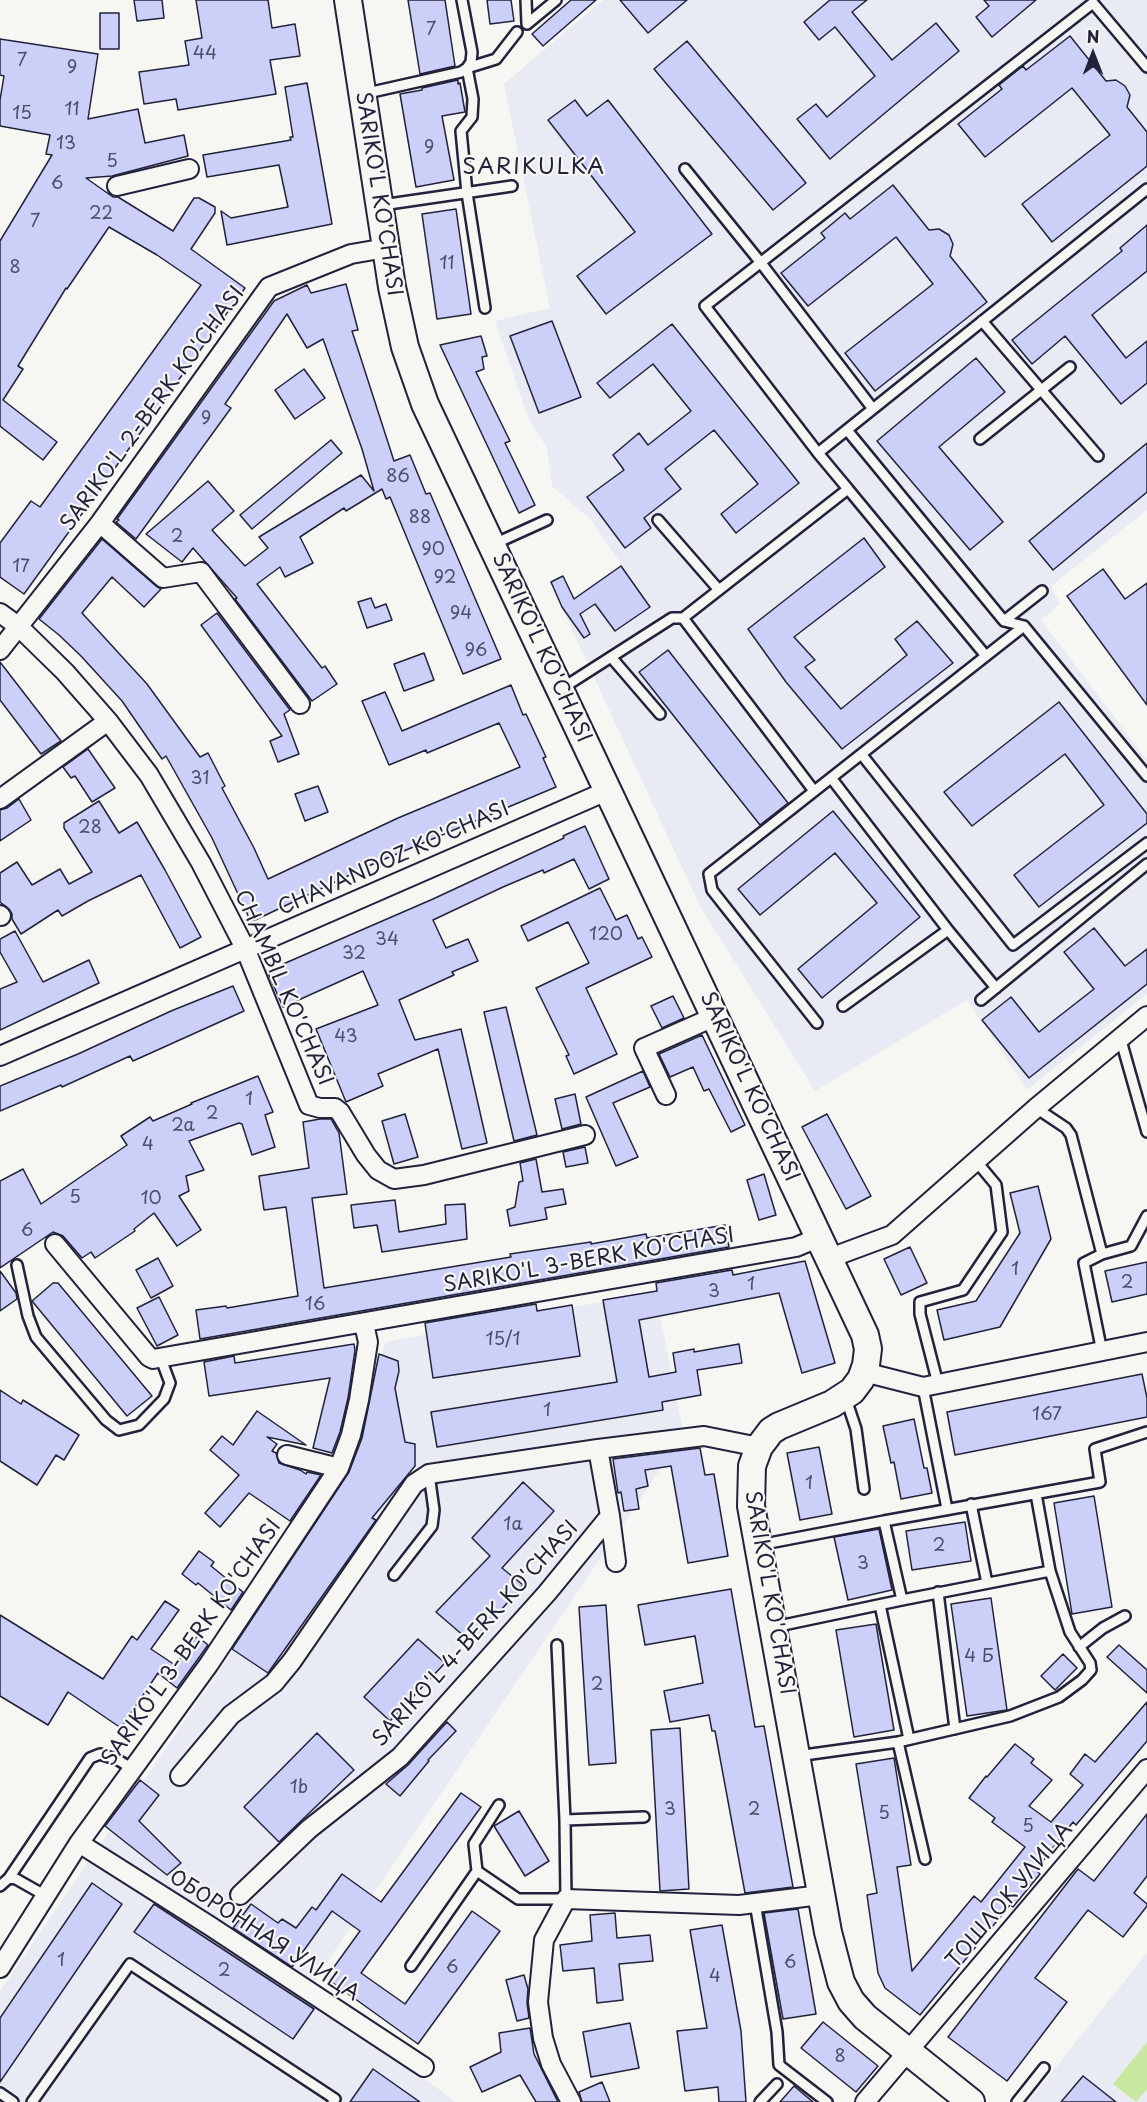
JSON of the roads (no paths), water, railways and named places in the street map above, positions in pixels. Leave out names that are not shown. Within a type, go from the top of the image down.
[{"type":"main road","name":"SARIKO'L KO'CHASI","points":[[348,0],[386,248],[403,337],[425,404],[865,1335],[868,1349],[864,1372],[857,1385],[846,1396],[771,1431],[759,1447],[752,1466],[751,1506],[821,1895],[832,1951],[841,1982],[847,1995],[865,2017],[962,2099]]},
{"type":"street","points":[[117,186],[189,169]]},
{"type":"street","name":"SARIKO'L 2-BERK KO'CHASI","points":[[0,650],[100,523],[269,288],[351,254],[386,248]]},
{"type":"street","points":[[100,523],[163,578],[201,572],[300,704]]},
{"type":"street","name":"CHAMBIL KO'CHASI","points":[[0,613],[18,626],[65,672],[108,721],[149,775],[201,863],[246,948],[309,1105],[335,1108],[340,1112],[366,1155],[378,1170],[394,1179],[424,1175],[585,1135]]},
{"type":"street","points":[[0,799],[108,721]]},
{"type":"street","name":"CHAVANDOZ KO'CHASI","points":[[0,1056],[609,790]]},
{"type":"street","points":[[666,1095],[644,1048],[716,1016]]},
{"type":"street","name":"SARIKO'L 3-BERK KO'CHASI","points":[[161,1359],[796,1246],[825,1247],[892,1236],[1036,1108],[1147,1016]]},
{"type":"street","points":[[55,1244],[148,1357],[161,1359]]},
{"type":"street","name":"SARIKO'L 3-BERK KO'CHASI","points":[[3,1958],[79,1843],[209,1664],[339,1468],[351,1435],[359,1400],[368,1342],[364,1324]]},
{"type":"street","points":[[864,1372],[931,1385],[1147,1342]]},
{"type":"street","points":[[180,1776],[231,1715],[274,1683],[292,1661],[414,1484],[429,1474],[598,1449],[704,1437],[759,1447]]},
{"type":"street","name":"SARIKO'L 4-BERK KO'CHASI","points":[[240,1895],[309,1829],[400,1757],[547,1593],[610,1516],[598,1449]]},
{"type":"street","points":[[287,1455],[339,1468]]},
{"type":"street","points":[[610,1516],[616,1562]]},
{"type":"street","name":"ТОШЛОК УЛИЦА","points":[[907,2051],[1147,1769]]},
{"type":"street","name":"ОБОРОННАЯ УЛИЦА","points":[[79,1843],[424,2067]]},
{"type":"street","points":[[571,2102],[551,2064],[543,2038],[538,2002],[543,1947],[566,1899],[739,1905],[821,1895]]},
{"type":"street","points":[[865,2102],[907,2051]]},
{"type":"lane","points":[[462,0],[472,52],[471,62],[467,68],[473,99],[472,117],[461,131],[467,193],[485,308]]},
{"type":"lane","points":[[526,0],[527,24],[556,0]]},
{"type":"lane","points":[[986,656],[818,453],[705,306],[1093,3],[1147,67]]},
{"type":"lane","points":[[362,94],[461,72],[496,59],[517,32]]},
{"type":"lane","points":[[685,169],[761,262],[873,409]]},
{"type":"lane","points":[[379,205],[512,186]]},
{"type":"lane","points":[[818,453],[1147,189]]},
{"type":"lane","points":[[982,321],[1098,456]]},
{"type":"lane","points":[[980,439],[1070,367]]},
{"type":"lane","points":[[847,430],[1004,621],[1024,626],[1147,777]]},
{"type":"lane","points":[[561,689],[672,618],[683,618],[848,489]]},
{"type":"lane","points":[[492,545],[547,520]]},
{"type":"lane","points":[[658,520],[719,590]]},
{"type":"lane","points":[[1004,621],[1042,591]]},
{"type":"lane","points":[[683,618],[814,791]]},
{"type":"lane","points":[[817,1023],[712,890],[709,874],[1024,626]]},
{"type":"lane","points":[[612,657],[660,714]]},
{"type":"lane","points":[[862,754],[1013,945],[1147,843]]},
{"type":"lane","points":[[832,779],[948,930],[996,987]]},
{"type":"lane","points":[[981,1000],[1147,864]]},
{"type":"lane","points":[[843,1006],[948,930]]},
{"type":"lane","points":[[1120,1037],[1147,1132]]},
{"type":"lane","points":[[1036,1108],[1066,1128],[1071,1135],[1102,1254]]},
{"type":"lane","points":[[946,1509],[920,1302],[963,1290],[1002,1232],[996,1185],[976,1161]]},
{"type":"lane","points":[[1102,1352],[1084,1263],[1102,1254],[1131,1246],[1147,1216]]},
{"type":"lane","points":[[16,1265],[28,1316],[36,1337],[106,1420],[119,1430],[139,1425],[164,1399],[170,1383],[161,1359]]},
{"type":"lane","points":[[846,1396],[856,1429],[864,1489]]},
{"type":"lane","points":[[759,1545],[1100,1482],[1095,1449],[1147,1432]]},
{"type":"lane","points":[[394,1575],[432,1526],[434,1510],[429,1474]]},
{"type":"lane","points":[[797,1756],[898,1742],[1010,1716],[1059,1697],[1082,1680],[1091,1670],[1090,1663],[1070,1632],[1050,1571],[1036,1494]]},
{"type":"lane","points":[[972,1504],[987,1583]]},
{"type":"lane","points":[[884,1521],[902,1600]]},
{"type":"lane","points":[[774,1627],[1050,1571]]},
{"type":"lane","points":[[938,1592],[956,1729]]},
{"type":"lane","points":[[880,1605],[909,1739]]},
{"type":"lane","points":[[1079,1647],[1103,1628],[1125,1616]]},
{"type":"lane","points":[[477,1871],[518,1899],[566,1899],[557,1645]]},
{"type":"lane","points":[[898,1742],[925,1859]]},
{"type":"lane","points":[[0,1887],[9,1878],[90,1758],[100,1754],[118,1760],[133,1769]]},
{"type":"lane","points":[[411,1966],[477,1871],[474,1844],[498,1805]]},
{"type":"lane","points":[[565,1820],[644,1817]]},
{"type":"lane","points":[[9,1878],[16,1879],[46,1896]]},
{"type":"lane","points":[[755,1903],[777,2031],[779,2065],[827,2102]]},
{"type":"lane","points":[[32,2102],[130,1964],[334,2099],[333,2102]]},
{"type":"lane","points":[[1017,2102],[1044,2068]]},
{"type":"lane","points":[[760,2102],[777,2084]]},
{"type":"lane","points":[[0,2093],[13,2102]]},
{"type":"district","name":"SARIKULKA","points":[[534,168]]}]
